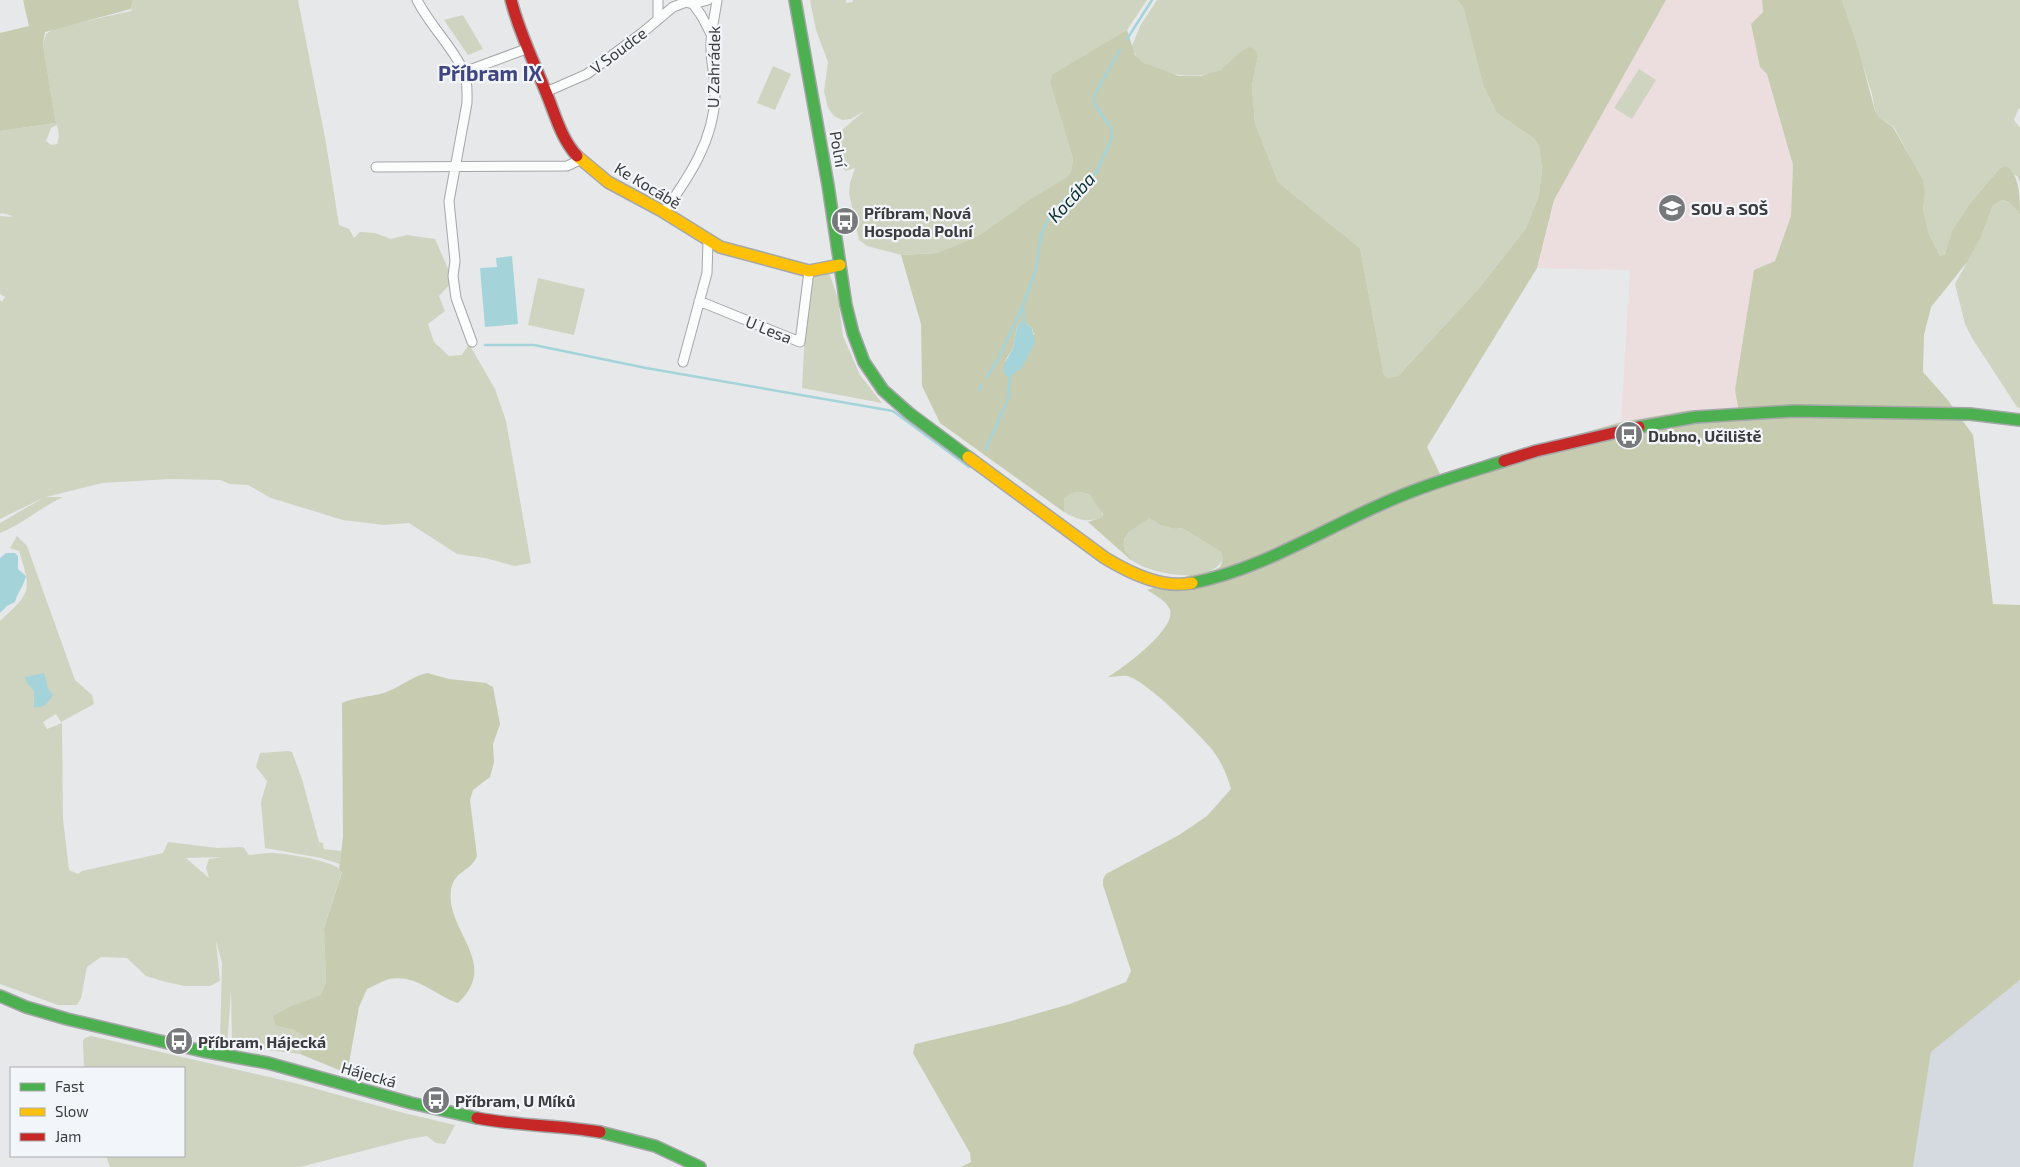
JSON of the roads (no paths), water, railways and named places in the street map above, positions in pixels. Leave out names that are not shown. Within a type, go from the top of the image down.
[{"type":"street","points":[[418,0],[425,15],[464,72],[468,87],[467,103],[449,200],[455,261],[453,276],[456,298],[472,342]]},
{"type":"street","name":"Ke Kocábě","points":[[511,0],[526,49],[562,133],[570,148],[580,160],[618,189],[664,212],[720,248],[809,271],[840,265]]},
{"type":"street","points":[[658,0],[658,18]]},
{"type":"street","name":"V Soudce","points":[[546,92],[587,74],[642,33],[672,7],[686,2],[708,0]]},
{"type":"street","name":"U Zahrádek","points":[[664,212],[687,180],[704,146],[712,116],[715,94],[710,49],[717,0]]},
{"type":"street","name":"Polní","points":[[796,0],[828,185],[846,305],[853,333],[864,362],[883,390],[909,413],[1105,558],[1145,578],[1187,584],[1226,575],[1383,502],[1438,482],[1536,451],[1623,430],[1696,418],[1794,411],[1970,414],[2020,420]]},
{"type":"street","points":[[686,2],[701,15],[712,36]]},
{"type":"street","points":[[464,72],[526,49]]},
{"type":"street","points":[[376,167],[567,166],[580,160]]},
{"type":"street","points":[[684,362],[707,273],[708,242]]},
{"type":"street","name":"U Lesa","points":[[699,301],[800,342],[809,271]]},
{"type":"street","name":"Hájecká","points":[[0,996],[28,1007],[80,1022],[194,1050],[304,1072],[380,1095],[461,1115],[526,1126],[575,1128],[628,1138],[679,1154],[700,1167]]},
{"type":"water","points":[[512,256],[518,324],[485,327],[480,268],[497,267],[496,258]]},
{"type":"water","points":[[1024,322],[1032,328],[1035,343],[1023,366],[1010,377],[1005,375],[1003,367],[1013,348],[1017,327],[1020,323]]},
{"type":"water","points":[[6,553],[15,553],[18,556],[18,569],[26,576],[15,602],[7,606],[0,613],[0,558]]},
{"type":"water","points":[[44,673],[48,688],[53,695],[43,706],[34,707],[34,691],[27,683],[25,677]]},
{"type":"waterway","name":"Kocába","points":[[1127,39],[1152,0]]},
{"type":"waterway","name":"Kocába","points":[[987,377],[999,357],[1023,305],[1036,269],[1041,234],[1051,214],[1068,196],[1096,173],[1112,138],[1111,128],[1094,104],[1095,94],[1120,50]]},
{"type":"waterway","points":[[1023,305],[1024,325]]},
{"type":"waterway","points":[[485,345],[534,345],[646,368],[893,411],[969,467]]},
{"type":"waterway","points":[[986,449],[1008,399],[1010,375]]},
{"type":"waterway","name":"Kocába","points":[[979,390],[982,385]]},
{"type":"place","name":"SOU a SOŠ","points":[[1672,208]]},
{"type":"place","name":"Příbram, Nová Hospoda Polní","points":[[845,221]]},
{"type":"place","name":"Dubno, Učiliště","points":[[1629,435]]},
{"type":"place","name":"Příbram, Hájecká","points":[[179,1041]]},
{"type":"place","name":"Příbram, U Míků","points":[[436,1100]]},
{"type":"district","name":"Příbram IX","points":[[490,72]]}]
